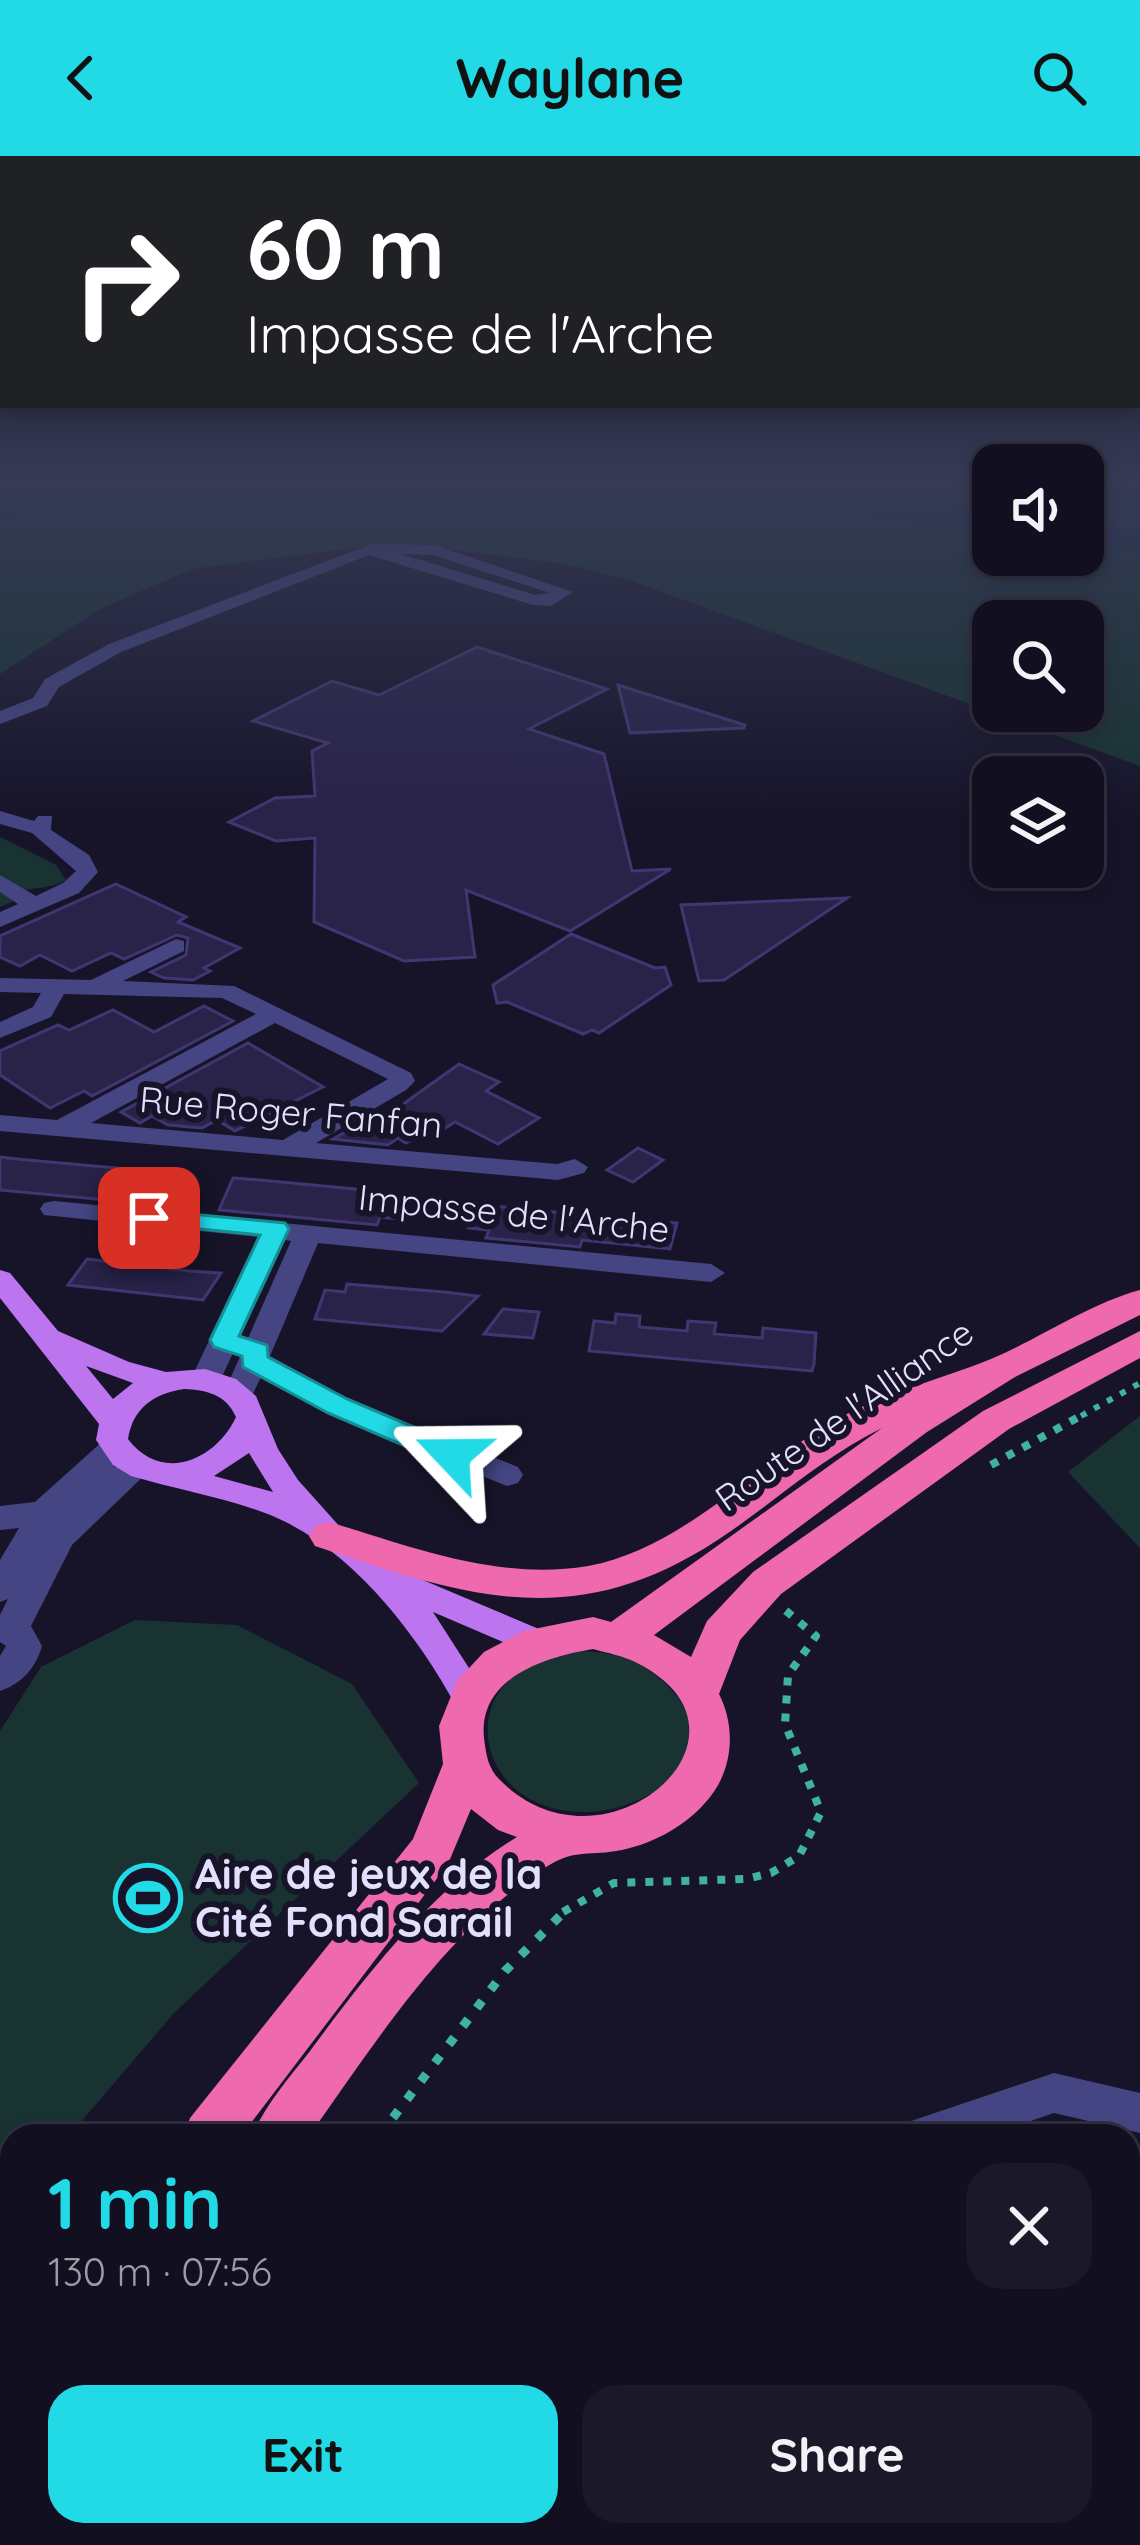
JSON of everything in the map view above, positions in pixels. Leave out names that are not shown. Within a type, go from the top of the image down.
[{"type":"highway","name":"Route de l'Alliance","points":[[621,1637],[914,1423],[1002,1368],[1140,1300]]},
{"type":"highway","points":[[699,1690],[722,1633],[767,1583],[996,1420],[1140,1342]]},
{"type":"highway","points":[[322,1530],[472,1579],[531,1585],[603,1578],[682,1544],[854,1426],[913,1399],[1002,1368]]},
{"type":"highway","points":[[562,1634],[621,1637],[673,1661],[699,1690],[712,1729],[710,1754],[700,1779],[656,1818],[626,1829],[572,1832],[528,1822],[500,1807],[466,1763],[460,1739],[469,1696],[487,1670],[535,1641],[562,1634]]},
{"type":"highway","points":[[218,2124],[432,1850],[466,1763]]},
{"type":"highway","points":[[287,2124],[387,1989],[514,1861],[572,1832]]},
{"type":"main road","points":[[0,1279],[131,1452],[182,1473],[226,1457],[241,1444],[244,1408]]},
{"type":"main road","points":[[40,1333],[119,1369],[167,1382],[205,1381],[244,1408],[274,1468],[322,1530]]},
{"type":"main road","points":[[131,1452],[129,1400],[167,1382]]},
{"type":"main road","points":[[131,1452],[322,1530],[378,1574],[440,1647],[469,1696]]},
{"type":"main road","points":[[378,1574],[535,1641]]},
{"type":"street","points":[[0,718],[40,702],[52,683],[115,648],[254,594]]},
{"type":"street","points":[[515,594],[545,602],[560,594]]},
{"type":"street","points":[[0,817],[42,825],[81,860],[87,872],[82,882],[0,920]]},
{"type":"street","points":[[0,882],[35,905]]},
{"type":"street","points":[[92,987],[176,946]]},
{"type":"street","points":[[0,986],[226,991],[398,1073],[402,1081],[288,1148]]},
{"type":"street","points":[[0,1031],[42,1012],[56,987]]},
{"type":"street","points":[[62,1128],[276,1013]]},
{"type":"street","name":"Rue Roger Fanfan","points":[[0,1123],[558,1172],[575,1167]]},
{"type":"street","name":"Impasse de l'Arche","points":[[54,1209],[711,1273]]},
{"type":"street","points":[[205,1381],[276,1229]]},
{"type":"street","name":"Impasse de l'Arche","points":[[244,1408],[255,1356],[309,1232]]},
{"type":"street","points":[[223,1340],[338,1406],[507,1475]]},
{"type":"street","points":[[0,1589],[62,1512],[131,1452]]},
{"type":"street","points":[[0,1518],[62,1512]]},
{"type":"street","points":[[3,1674],[21,1658],[24,1646],[6,1629],[62,1512]]},
{"type":"street","points":[[962,2124],[1054,2093],[1140,2113]]},
{"type":"path","points":[[973,1478],[1010,1452],[1140,1383]]},
{"type":"path","points":[[388,2124],[543,1928],[592,1892],[631,1879],[747,1880],[798,1858],[821,1812],[785,1724],[788,1675],[816,1636],[784,1609],[803,1596]]},
{"type":"green space","points":[[0,594],[133,594],[100,609],[0,674]]},
{"type":"green space","points":[[669,594],[1140,594],[1140,766],[1047,732],[1104,732],[1104,600],[972,600],[972,705]]},
{"type":"green space","points":[[0,837],[56,865],[66,880],[10,894],[14,901],[0,907]]},
{"type":"green space","points":[[1140,1416],[1140,1548],[1068,1472]]},
{"type":"green space","name":"Aire de jeux de la Cité Fond Sarail","points":[[135,1620],[237,1625],[352,1684],[419,1783],[174,2013],[79,2124],[0,2124],[0,1731],[41,1667]]},
{"type":"green space","points":[[580,1651],[625,1658],[655,1674],[687,1713],[691,1742],[680,1768],[658,1789],[628,1804],[593,1812],[558,1809],[525,1796],[499,1769],[488,1735],[494,1701],[504,1685],[533,1664]]},
{"type":"building","points":[[477,647],[607,689],[529,729],[604,754],[632,871],[671,869],[570,931],[466,890],[475,957],[404,961],[314,922],[315,838],[276,841],[229,822],[275,798],[315,796],[312,751],[328,743],[253,721],[332,681],[379,695]]},
{"type":"building","points":[[618,685],[745,725],[630,733]]},
{"type":"building","points":[[116,884],[186,917],[178,922],[240,948],[204,968],[210,971],[193,980],[151,972],[186,955],[188,938],[177,935],[124,959],[111,953],[72,971],[40,955],[20,966],[0,957],[0,936]]},
{"type":"building","points":[[847,898],[724,980],[699,981],[681,905]]},
{"type":"building","points":[[571,934],[655,968],[665,967],[671,985],[599,1033],[583,1034],[507,1002],[497,1003],[493,985]]},
{"type":"building","points":[[204,1006],[233,1021],[92,1096],[84,1091],[50,1108],[0,1075],[0,1051],[58,1025],[69,1030],[113,1010],[154,1032]]},
{"type":"building","points":[[248,1043],[323,1087],[235,1131],[217,1120],[202,1128],[168,1125],[152,1116],[140,1123],[121,1112]]},
{"type":"building","points":[[459,1064],[499,1082],[486,1091],[539,1118],[498,1144],[455,1122],[426,1140],[419,1136],[406,1143],[398,1138],[388,1145],[333,1139],[374,1116],[381,1120]]},
{"type":"building","points":[[638,1148],[663,1160],[633,1182],[607,1170]]},
{"type":"building","points":[[0,1157],[173,1173],[161,1197],[142,1195],[138,1203],[0,1190]]},
{"type":"building","points":[[233,1178],[408,1194],[398,1219],[380,1217],[377,1225],[219,1210]]},
{"type":"building","points":[[472,1204],[677,1223],[670,1249],[582,1240],[580,1247],[486,1238],[489,1230],[468,1228]]},
{"type":"building","points":[[87,1259],[221,1273],[203,1300],[68,1285]]},
{"type":"building","points":[[347,1284],[478,1296],[442,1331],[315,1319],[325,1290],[345,1292]]},
{"type":"building","points":[[503,1309],[539,1312],[533,1338],[484,1334]]},
{"type":"building","points":[[616,1314],[640,1316],[639,1327],[687,1331],[688,1321],[716,1323],[714,1334],[762,1338],[763,1328],[816,1333],[814,1364],[812,1371],[589,1351],[594,1321],[615,1323]]},
{"type":"place","name":"Aire de jeux de la Cité Fond Sarail","points":[[148,1898]]},
{"type":"route","points":[[149,1218],[276,1229],[223,1340],[257,1351],[253,1360],[338,1406],[452,1455]]}]
